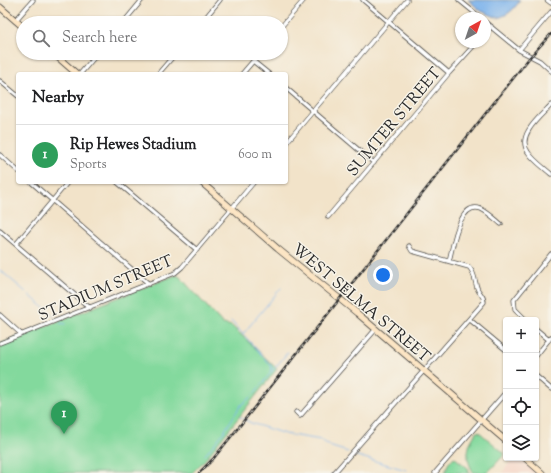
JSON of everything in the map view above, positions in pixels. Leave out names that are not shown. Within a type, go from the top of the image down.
[{"type":"street","points":[[19,16],[33,0]]},
{"type":"street","points":[[129,16],[142,0]]},
{"type":"street","points":[[207,16],[220,0]]},
{"type":"street","points":[[288,19],[304,0]]},
{"type":"street","points":[[363,0],[449,73]]},
{"type":"street","points":[[288,141],[407,0]]},
{"type":"street","points":[[459,0],[474,12]]},
{"type":"street","points":[[547,0],[551,3]]},
{"type":"street","points":[[0,7],[15,21]]},
{"type":"street","points":[[519,50],[551,12]]},
{"type":"street","points":[[491,26],[519,50],[540,61],[551,71]]},
{"type":"street","name":"SUMTER STREET","points":[[328,217],[472,48]]},
{"type":"street","points":[[61,60],[75,72]]},
{"type":"street","points":[[82,72],[92,60]]},
{"type":"street","points":[[160,72],[170,60]]},
{"type":"street","points":[[244,72],[253,61],[267,72]]},
{"type":"street","points":[[0,81],[16,94]]},
{"type":"street","points":[[288,90],[374,163]]},
{"type":"street","points":[[551,105],[527,131],[524,142],[529,154],[551,174]]},
{"type":"street","points":[[0,155],[16,169]]},
{"type":"street","points":[[33,184],[149,284]]},
{"type":"street","points":[[16,244],[66,184]]},
{"type":"street","points":[[120,184],[196,250]]},
{"type":"street","name":"WEST SELMA STREET","points":[[203,184],[278,249],[376,329],[503,438]]},
{"type":"street","name":"STADIUM STREET","points":[[0,343],[178,272],[252,184]]},
{"type":"street","points":[[449,261],[460,220],[466,212],[473,209],[481,209],[501,224]]},
{"type":"street","points":[[0,231],[90,308]]},
{"type":"street","points":[[334,473],[483,304],[484,297],[477,287],[476,277],[472,270],[467,266],[412,252],[409,246]]},
{"type":"street","points":[[523,317],[515,309],[514,300],[551,254]]},
{"type":"street","points":[[0,315],[21,334]]},
{"type":"street","points":[[469,319],[503,347]]},
{"type":"street","points":[[296,412],[300,416],[376,329]]},
{"type":"street","points":[[538,353],[550,339],[539,331]]},
{"type":"street","points":[[539,379],[551,389]]},
{"type":"street","points":[[435,473],[503,396]]},
{"type":"street","points":[[528,461],[542,473]]},
{"type":"shaded area","points":[[511,461],[523,461],[537,473],[502,473]]},
{"type":"green space","points":[[176,275],[180,277],[223,324],[232,326],[277,369],[205,460],[192,473],[4,473],[0,470],[0,344]]},
{"type":"green space","points":[[478,431],[503,452],[503,456],[487,473],[474,473],[471,468],[468,451],[474,436]]},
{"type":"green space","points":[[454,457],[469,469],[468,471],[471,473],[445,473],[448,464]]},
{"type":"water","points":[[468,0],[520,0],[511,11],[498,18],[491,15],[491,12],[481,11]]},
{"type":"waterway","points":[[0,270],[55,317]]},
{"type":"waterway","points":[[243,334],[281,288]]},
{"type":"waterway","points":[[231,321],[270,364],[272,368],[271,371]]},
{"type":"waterway","points":[[60,323],[65,324]]},
{"type":"waterway","points":[[205,455],[223,433],[241,405],[252,396],[288,352]]},
{"type":"waterway","points":[[240,417],[251,423],[285,434],[321,440],[332,447],[348,452]]},
{"type":"waterway","points":[[354,455],[406,470]]},
{"type":"railway","points":[[199,473],[213,459],[242,423],[530,57],[551,34]]},
{"type":"place","name":"Rip Hewes Stadium","points":[[64,434]]}]
